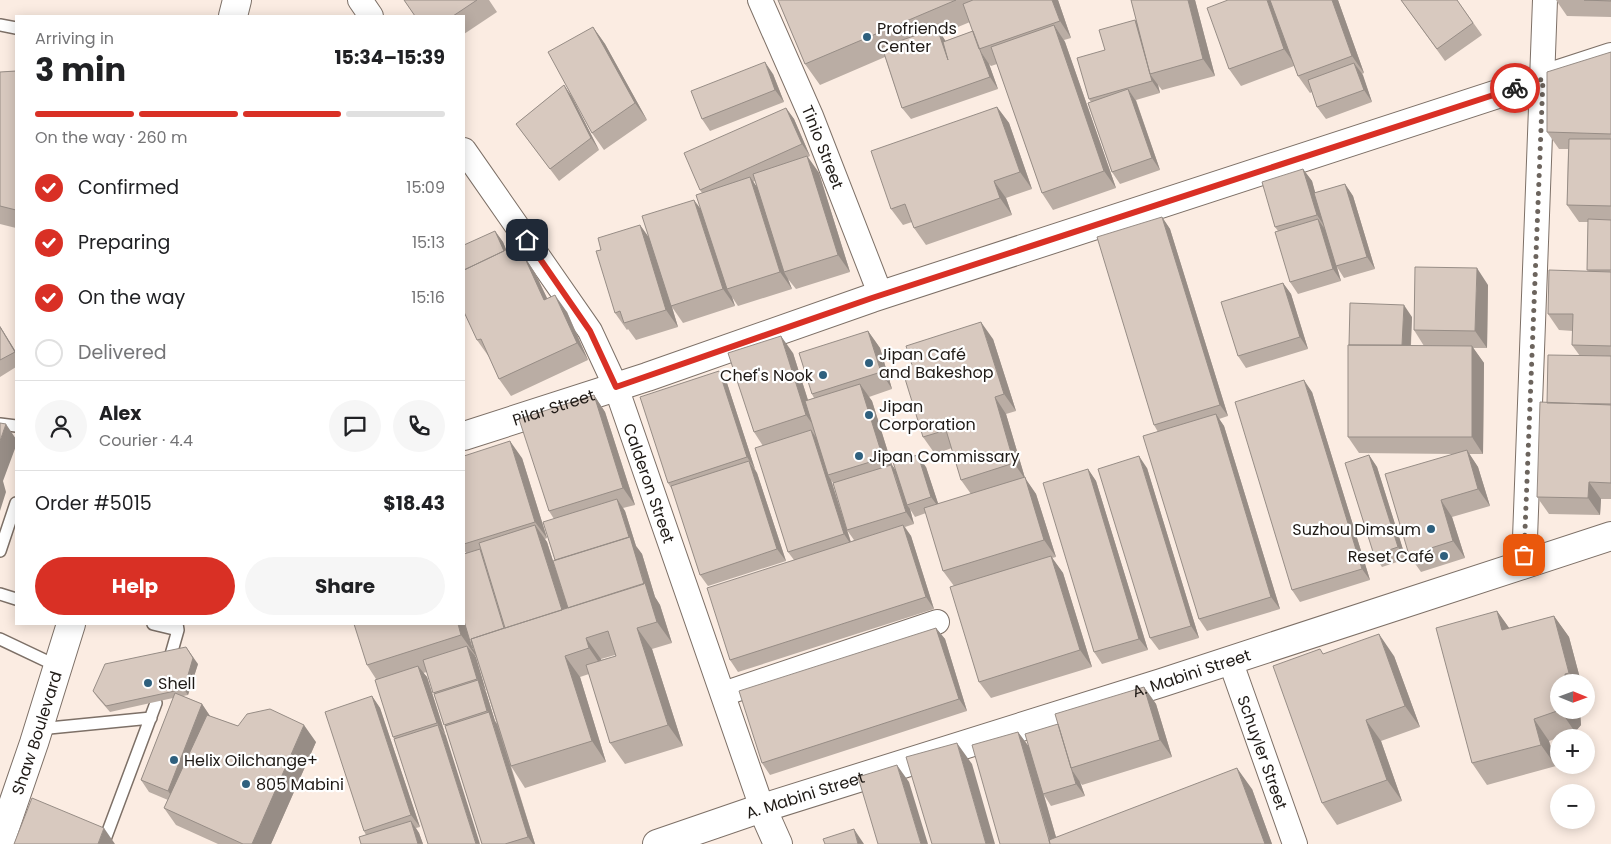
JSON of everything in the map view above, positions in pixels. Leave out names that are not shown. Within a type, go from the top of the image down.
[{"type":"street","points":[[233,15],[237,0]]},
{"type":"street","points":[[360,0],[370,15]]},
{"type":"street","name":"Tinio Street","points":[[760,0],[811,116],[881,296]]},
{"type":"street","points":[[1524,565],[1545,0]]},
{"type":"street","name":"Pilar Street","points":[[465,436],[616,387],[881,296],[1611,57]]},
{"type":"street","name":"Calderon Street","points":[[465,151],[590,331],[616,387],[762,808],[778,844]]},
{"type":"street","name":"A. Mabini Street","points":[[657,844],[762,808],[1230,660],[1611,536]]},
{"type":"street","points":[[723,694],[937,622]]},
{"type":"street","name":"Shaw Boulevard","points":[[0,842],[23,809],[39,729],[71,625]]},
{"type":"street","name":"Schuyler Street","points":[[1230,660],[1295,844]]},
{"type":"street","points":[[77,831],[106,843]]},
{"type":"lane","points":[[0,25],[15,28]]},
{"type":"lane","points":[[0,424],[15,426]]},
{"type":"lane","points":[[0,551],[15,506]]},
{"type":"lane","points":[[0,594],[15,599]]},
{"type":"lane","points":[[161,625],[178,627],[170,658]]},
{"type":"lane","points":[[0,640],[58,667]]},
{"type":"lane","points":[[106,843],[156,703]]},
{"type":"lane","points":[[39,729],[151,718]]},
{"type":"building","points":[[404,0],[477,0],[454,15],[414,15]]},
{"type":"building","points":[[778,0],[956,0],[805,64]]},
{"type":"building","points":[[973,0],[1052,0],[1060,21],[979,49],[963,4]]},
{"type":"building","points":[[1131,0],[1188,0],[1203,59],[1150,74]]},
{"type":"building","points":[[1228,0],[1267,0],[1284,49],[1229,69],[1207,8]]},
{"type":"building","points":[[1270,0],[1332,0],[1352,56],[1298,76]]},
{"type":"building","points":[[1401,0],[1457,0],[1473,23],[1437,49]]},
{"type":"building","points":[[1135,20],[1152,81],[1089,99],[1077,58],[1105,50],[1099,30]]},
{"type":"building","points":[[1054,25],[1104,171],[1042,193],[991,47]]},
{"type":"building","points":[[593,27],[635,103],[592,133],[548,52]]},
{"type":"building","points":[[937,28],[948,60],[943,42],[973,31],[990,77],[902,108],[882,47]]},
{"type":"building","points":[[1611,52],[1611,134],[1547,132],[1547,72]]},
{"type":"building","points":[[765,62],[775,90],[702,119],[691,91]]},
{"type":"building","points":[[1354,63],[1364,90],[1317,107],[1308,80]]},
{"type":"building","points":[[15,71],[15,210],[0,206],[0,72]]},
{"type":"building","points":[[564,85],[591,138],[550,169],[516,124]]},
{"type":"building","points":[[1128,89],[1152,158],[1112,172],[1088,103]]},
{"type":"building","points":[[997,107],[1020,172],[994,181],[1000,198],[914,228],[905,204],[891,209],[871,151]]},
{"type":"building","points":[[786,108],[802,144],[700,190],[684,153]]},
{"type":"building","points":[[1569,139],[1611,139],[1611,206],[1567,205]]},
{"type":"building","points":[[807,156],[838,255],[784,272],[753,174]]},
{"type":"building","points":[[1303,169],[1317,215],[1275,227],[1262,182]]},
{"type":"building","points":[[750,177],[780,272],[727,289],[696,195]]},
{"type":"building","points":[[1345,184],[1367,257],[1336,266],[1314,193]]},
{"type":"building","points":[[694,200],[723,289],[671,306],[642,216]]},
{"type":"building","points":[[1162,217],[1220,405],[1154,425],[1097,237]]},
{"type":"building","points":[[1318,219],[1333,269],[1290,282],[1275,232]]},
{"type":"building","points":[[1588,219],[1611,220],[1611,270],[1587,270]]},
{"type":"building","points":[[640,225],[666,310],[624,323],[620,311],[615,313],[596,251],[601,250],[598,238]]},
{"type":"building","points":[[495,231],[504,251],[465,270],[465,245]]},
{"type":"building","points":[[512,247],[517,259],[524,256],[544,300],[555,295],[577,343],[499,379],[481,339],[477,340],[465,314],[465,270]]},
{"type":"building","points":[[1415,267],[1477,268],[1475,331],[1414,330]]},
{"type":"building","points":[[1549,270],[1611,272],[1611,346],[1572,345],[1573,314],[1548,314]]},
{"type":"building","points":[[1283,283],[1300,337],[1238,356],[1221,302]]},
{"type":"building","points":[[1350,303],[1404,305],[1402,345],[1349,345]]},
{"type":"building","points":[[981,322],[1004,394],[995,397],[1014,463],[961,480],[946,430],[923,437],[902,369],[912,365],[906,346]]},
{"type":"building","points":[[0,327],[15,352],[0,360]]},
{"type":"building","points":[[868,331],[881,372],[812,394],[799,353]]},
{"type":"building","points":[[781,336],[806,415],[754,432],[728,353]]},
{"type":"building","points":[[1348,345],[1472,346],[1472,437],[1348,437]]},
{"type":"building","points":[[1548,355],[1611,356],[1611,404],[1547,403]]},
{"type":"building","points":[[719,371],[747,457],[668,483],[640,397]]},
{"type":"building","points":[[1304,380],[1362,569],[1292,590],[1235,402]]},
{"type":"building","name":"Jipan Commissary","points":[[860,384],[883,458],[828,475],[805,401]]},
{"type":"building","points":[[594,395],[623,488],[549,511],[519,419]]},
{"type":"building","points":[[1540,402],[1611,405],[1611,483],[1589,482],[1588,498],[1537,497]]},
{"type":"building","points":[[1216,414],[1271,597],[1199,619],[1143,436]]},
{"type":"building","points":[[0,423],[6,424],[0,441]]},
{"type":"building","points":[[811,430],[844,534],[788,552],[755,448]]},
{"type":"building","points":[[510,441],[535,522],[465,544],[465,456]]},
{"type":"building","points":[[1467,450],[1478,489],[1441,500],[1453,541],[1409,555],[1385,474]]},
{"type":"building","points":[[918,455],[931,497],[907,505],[893,462]]},
{"type":"building","points":[[1369,455],[1398,547],[1374,555],[1345,463]]},
{"type":"building","points":[[1139,456],[1191,626],[1150,638],[1098,469]]},
{"type":"building","points":[[749,461],[777,549],[700,575],[671,486]]},
{"type":"building","points":[[891,465],[906,512],[847,530],[833,483]]},
{"type":"building","points":[[1088,469],[1139,639],[1094,652],[1043,483]]},
{"type":"building","points":[[1025,477],[1044,540],[943,571],[924,508]]},
{"type":"building","points":[[617,499],[629,537],[555,560],[543,522]]},
{"type":"building","points":[[535,525],[562,610],[505,628],[479,543]]},
{"type":"building","points":[[903,525],[926,597],[730,660],[707,588]]},
{"type":"building","points":[[630,537],[644,584],[568,608],[553,561]]},
{"type":"building","points":[[480,549],[504,628],[471,639],[472,648],[465,624],[465,554]]},
{"type":"building","points":[[1051,556],[1080,650],[979,682],[950,587]]},
{"type":"building","points":[[645,583],[657,622],[637,628],[668,725],[610,743],[586,665],[616,656],[608,631],[586,638],[589,648],[565,656],[592,741],[511,766],[471,639]]},
{"type":"building","points":[[1497,611],[1502,630],[1554,616],[1569,673],[1550,674],[1550,713],[1534,719],[1541,745],[1472,763],[1436,628]]},
{"type":"building","points":[[354,625],[458,625],[461,635],[367,665]]},
{"type":"building","points":[[936,628],[959,699],[762,763],[739,691]]},
{"type":"building","points":[[1379,634],[1405,706],[1366,720],[1387,780],[1322,803],[1273,666],[1320,649],[1323,654]]},
{"type":"building","points":[[467,646],[477,679],[433,693],[423,660]]},
{"type":"building","name":"Shell","points":[[186,647],[193,658],[184,689],[106,706],[93,691],[105,664]]},
{"type":"building","points":[[418,666],[437,723],[393,737],[375,680]]},
{"type":"building","points":[[478,680],[487,711],[444,725],[434,694]]},
{"type":"building","points":[[1144,687],[1160,740],[1071,768],[1055,714]]},
{"type":"building","points":[[175,693],[202,704],[168,791],[141,780]]},
{"type":"building","points":[[372,696],[411,815],[364,831],[325,712]]},
{"type":"building","name":"805 Mabini","points":[[270,709],[304,725],[252,844],[243,844],[164,808],[207,715],[238,726],[247,714]]},
{"type":"building","points":[[489,712],[528,837],[505,844],[482,844],[445,726]]},
{"type":"building","points":[[1058,724],[1076,784],[1043,794],[1025,734]]},
{"type":"building","points":[[438,725],[476,844],[428,844],[394,739]]},
{"type":"building","points":[[1018,732],[1050,844],[1000,844],[972,745]]},
{"type":"building","points":[[957,743],[986,844],[932,844],[906,757]]},
{"type":"building","points":[[897,765],[921,844],[878,844],[858,777]]},
{"type":"building","points":[[1237,768],[1265,844],[1050,844],[1049,840]]},
{"type":"building","points":[[32,798],[104,828],[98,844],[14,844]]},
{"type":"building","points":[[411,821],[418,844],[361,844],[359,837]]},
{"type":"building","points":[[854,829],[858,844],[825,844],[823,839]]},
{"type":"way so far","points":[[1515,88],[1543,79],[1524,555]]},
{"type":"place","name":"Profriends Center","points":[[867,37]]},
{"type":"place","name":"Jipan Café and Bakeshop","points":[[869,363]]},
{"type":"place","name":"Chef's Nook","points":[[823,375]]},
{"type":"place","name":"Jipan Corporation","points":[[869,415]]},
{"type":"place","name":"Jipan Commissary","points":[[859,456]]},
{"type":"place","name":"Suzhou Dimsum","points":[[1431,529]]},
{"type":"place","name":"Reset Café","points":[[1444,556]]},
{"type":"place","name":"Shell","points":[[148,683]]},
{"type":"place","name":"Helix Oilchange+","points":[[174,760]]},
{"type":"place","name":"805 Mabini","points":[[246,784]]},
{"type":"route","points":[[527,240],[590,331],[616,387],[872,298],[1515,88]]}]
